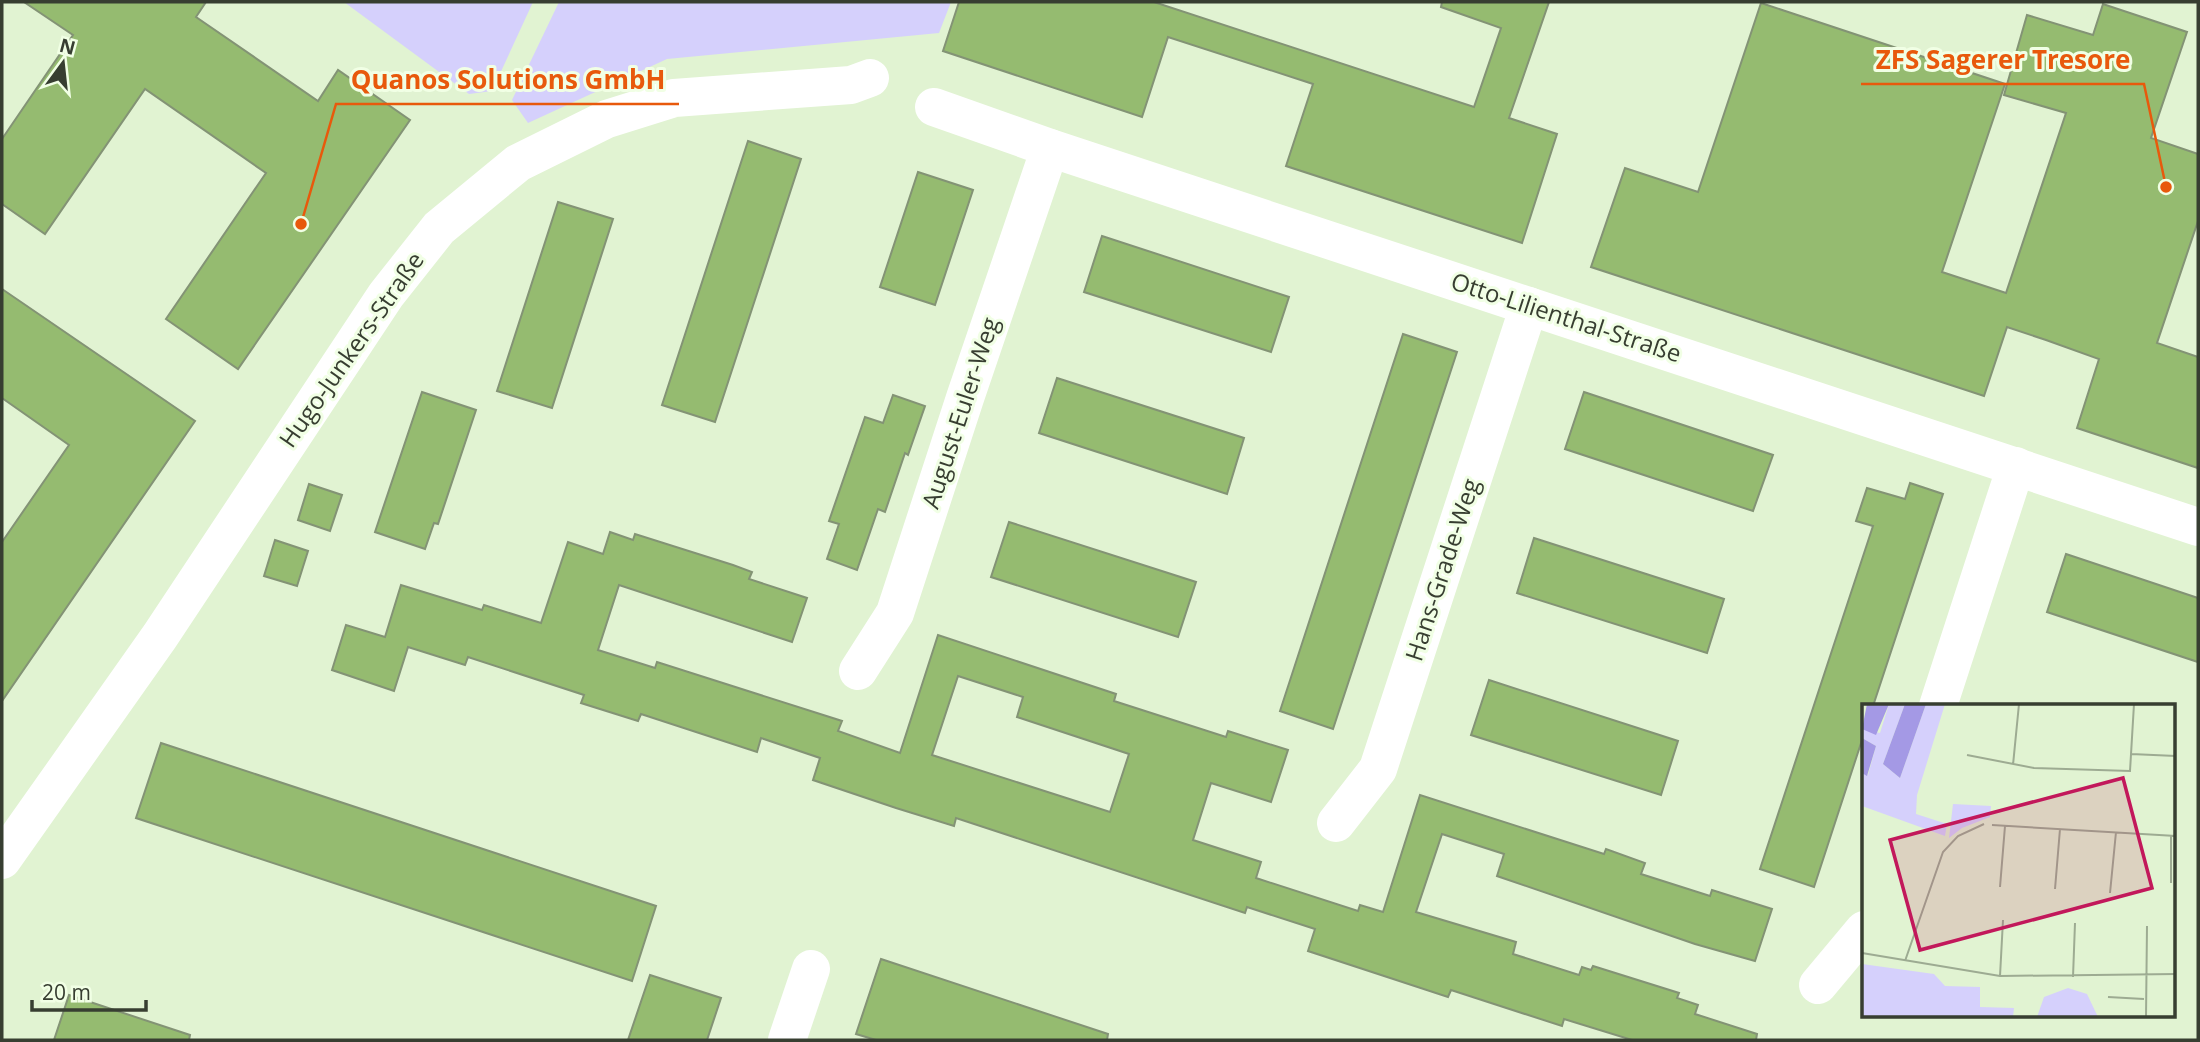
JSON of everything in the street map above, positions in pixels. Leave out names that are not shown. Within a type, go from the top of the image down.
[{"type":"street","name":"Hugo-Junkers-Straße","points":[[2,860],[160,635],[386,295],[439,228],[518,163],[607,119],[674,98],[851,85],[870,78]]},
{"type":"street","name":"Otto-Lilienthal-Straße","points":[[934,107],[1050,148],[2198,527]]},
{"type":"street","name":"August-Euler-Weg","points":[[858,671],[895,613],[1050,148]]},
{"type":"street","name":"Hans-Grade-Weg","points":[[1336,823],[1378,769],[1530,306]]},
{"type":"street","points":[[1939,704],[2016,466]]},
{"type":"street","points":[[1818,985],[1862,932]]},
{"type":"street","points":[[788,1040],[811,969]]},
{"type":"shaded area","points":[[344,2],[533,2],[492,91],[469,94]]},
{"type":"shaded area","points":[[559,2],[951,2],[939,33],[667,59],[528,123],[512,100]]},
{"type":"building","points":[[24,2],[206,2],[196,17],[318,101],[338,70],[410,120],[238,369],[166,319],[266,173],[145,89],[45,234],[2,204],[2,139],[73,35]]},
{"type":"building","points":[[959,2],[1154,2],[1474,107],[1501,28],[1441,7],[1442,2],[1549,2],[1509,118],[1557,134],[1522,243],[1286,166],[1313,84],[1168,37],[1142,117],[943,51]]},
{"type":"building","points":[[1761,3],[2005,84],[1942,272],[2006,293],[2066,113],[2004,95],[2027,15],[2093,35],[2103,4],[2187,32],[2151,138],[2198,154],[2198,221],[2157,343],[2198,357],[2198,468],[2077,428],[2099,359],[2007,327],[1984,396],[1591,267],[1625,168],[1698,192]]},
{"type":"building","points":[[748,141],[801,159],[715,422],[662,405]]},
{"type":"building","points":[[918,172],[973,190],[935,305],[880,287]]},
{"type":"building","points":[[558,202],[613,219],[552,408],[497,391]]},
{"type":"building","points":[[1102,236],[1289,297],[1271,352],[1084,292]]},
{"type":"building","points":[[2,289],[195,421],[2,701],[2,542],[69,445],[2,398]]},
{"type":"building","points":[[1403,334],[1457,352],[1333,729],[1280,711]]},
{"type":"building","points":[[1057,378],[1244,438],[1227,494],[1039,433]]},
{"type":"building","points":[[422,392],[476,410],[438,524],[434,523],[425,549],[375,532]]},
{"type":"building","points":[[1584,392],[1773,455],[1753,511],[1565,449]]},
{"type":"building","points":[[893,395],[925,406],[908,455],[905,453],[885,512],[878,509],[857,570],[827,559],[839,524],[829,521],[865,417],[883,423]]},
{"type":"building","points":[[1910,483],[1943,494],[1874,704],[1862,704],[1862,740],[1814,887],[1760,869],[1873,526],[1856,521],[1867,488],[1905,499]]},
{"type":"building","points":[[309,484],[342,495],[330,531],[298,520]]},
{"type":"building","points":[[1009,522],[1196,582],[1178,637],[991,577]]},
{"type":"building","points":[[610,532],[633,540],[635,534],[752,572],[749,579],[807,598],[792,642],[619,585],[598,650],[655,668],[657,662],[842,721],[838,731],[900,753],[938,635],[1116,694],[1114,701],[1226,737],[1228,731],[1288,750],[1271,802],[1211,783],[1193,840],[1261,862],[1256,878],[1358,911],[1360,905],[1383,912],[1420,795],[1604,854],[1606,849],[1645,863],[1641,874],[1710,896],[1712,890],[1772,909],[1755,961],[1695,944],[1497,876],[1504,854],[1442,834],[1416,912],[1516,942],[1513,954],[1579,975],[1582,967],[1591,970],[1593,966],[1679,993],[1677,998],[1698,1005],[1695,1014],[1757,1034],[1756,1040],[1632,1040],[1564,1019],[1562,1026],[1451,990],[1448,997],[1308,951],[1315,929],[1247,907],[1245,913],[956,818],[954,826],[896,808],[813,780],[820,758],[761,738],[757,752],[641,714],[638,721],[581,703],[584,695],[468,657],[465,665],[408,647],[394,691],[332,670],[346,625],[385,637],[401,585],[482,610],[484,605],[541,623],[568,542],[603,554]],"holes":[[[958,676],[1023,697],[1017,717],[1129,754],[1110,812],[932,755]]]},
{"type":"building","points":[[1534,538],[1724,599],[1707,653],[1517,593]]},
{"type":"building","points":[[275,540],[308,551],[297,586],[264,576]]},
{"type":"building","points":[[2066,554],[2198,598],[2198,662],[2047,612]]},
{"type":"building","points":[[1489,680],[1678,741],[1661,795],[1471,735]]},
{"type":"building","points":[[161,743],[656,906],[632,981],[136,818]]},
{"type":"building","points":[[881,959],[1108,1034],[1107,1040],[876,1040],[856,1034]]},
{"type":"building","points":[[650,975],[721,998],[707,1040],[628,1040]]},
{"type":"building","points":[[69,995],[190,1035],[189,1040],[54,1040]]},
{"type":"place","name":"ZFS Sagerer Tresore","points":[[2166,187]]},
{"type":"place","name":"Quanos Solutions GmbH","points":[[301,224]]}]
